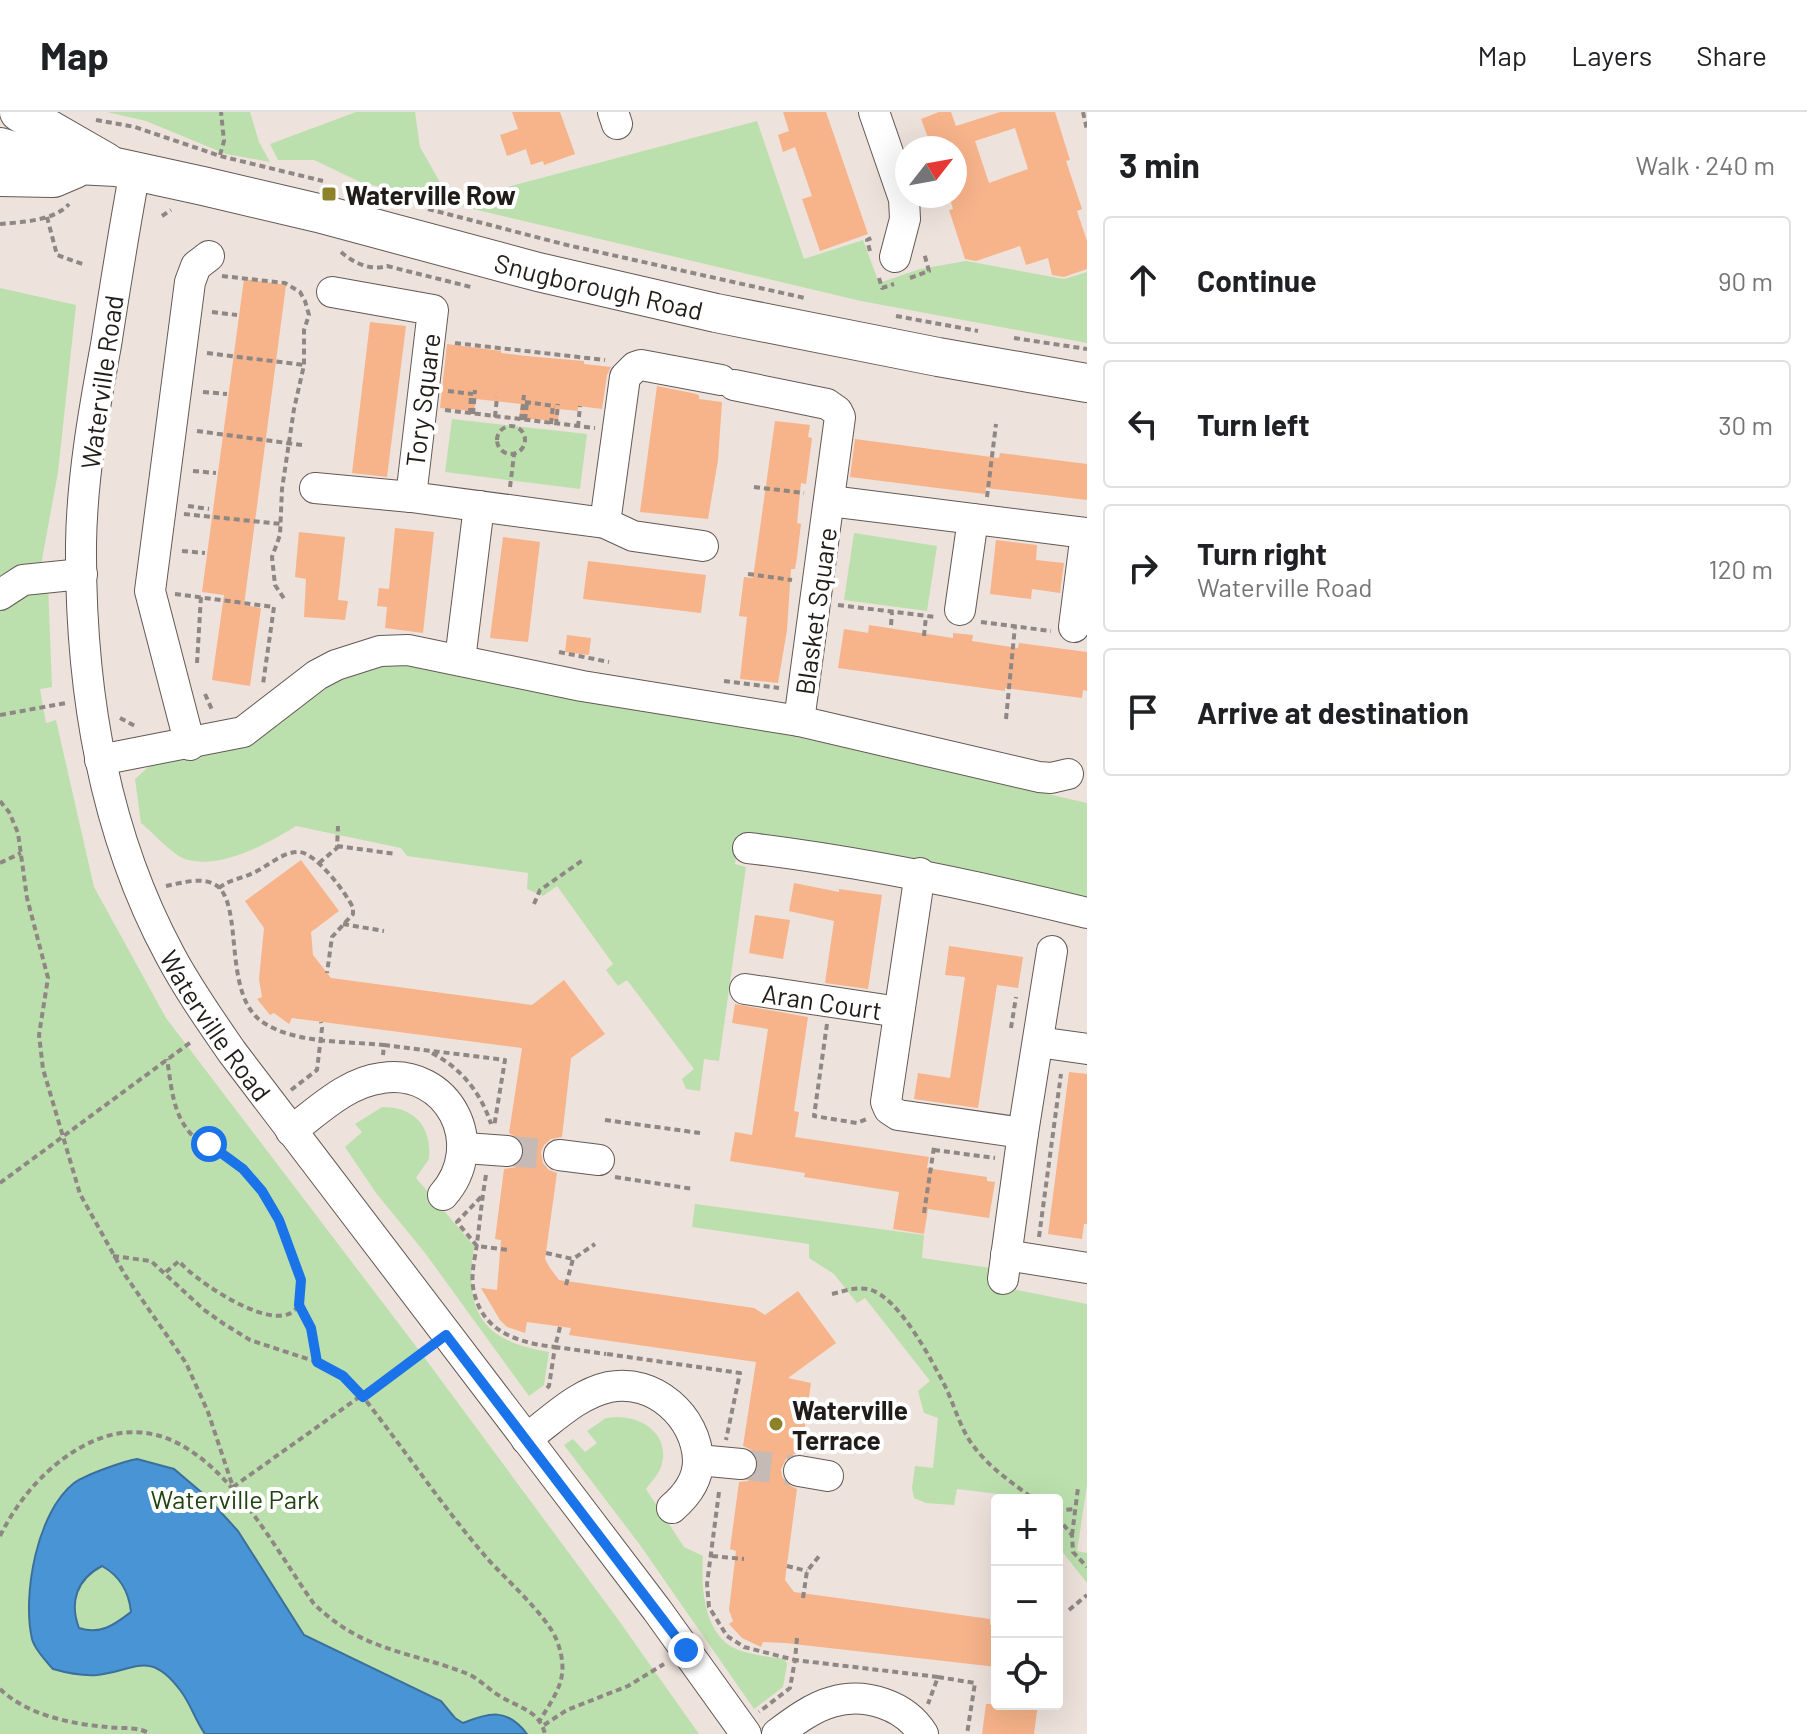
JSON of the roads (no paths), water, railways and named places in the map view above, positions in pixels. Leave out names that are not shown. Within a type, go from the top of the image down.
[{"type":"highway","points":[[0,174],[100,175]]},
{"type":"main road","name":"Snugborough Road","points":[[19,112],[100,175]]},
{"type":"main road","name":"Snugborough Road","points":[[0,147],[100,175],[318,213],[538,272],[716,313],[1087,383]]},
{"type":"street","points":[[874,112],[904,199],[905,219],[895,257]]},
{"type":"street","name":"Waterville Road","points":[[100,175],[91,427],[81,542],[84,649],[100,760],[126,854],[141,893],[169,954],[191,992],[272,1105],[686,1650],[743,1730]]},
{"type":"street","points":[[190,745],[150,591],[180,513],[184,429],[199,347],[190,282],[196,266],[213,266]]},
{"type":"street","name":"Tory Square","points":[[332,292],[433,310],[411,497]]},
{"type":"street","name":"Blasket Square","points":[[605,523],[625,377],[635,367],[641,365],[728,382],[827,404],[837,411],[840,417],[799,721]]},
{"type":"street","name":"Tory Square","points":[[315,488],[411,497],[605,523],[633,536],[703,546]]},
{"type":"street","name":"Blasket Square","points":[[830,498],[1086,533],[1074,627]]},
{"type":"street","points":[[460,660],[479,506]]},
{"type":"street","points":[[960,610],[979,519]]},
{"type":"street","points":[[0,595],[23,580],[82,574]]},
{"type":"street","points":[[100,760],[190,745],[243,732],[317,675],[336,665],[380,651],[408,650],[582,686],[799,721],[1039,777],[1068,774]]},
{"type":"street","points":[[748,848],[920,873],[1087,913]]},
{"type":"street","name":"Aran Court","points":[[920,873],[886,1102],[889,1109],[898,1115],[936,1135],[1021,1147]]},
{"type":"street","points":[[1052,951],[1005,1267],[1036,1260],[1087,1268]]},
{"type":"street","name":"Aran Court","points":[[745,989],[899,1012]]},
{"type":"street","points":[[1038,1042],[1087,1049]]},
{"type":"street","points":[[291,1131],[362,1083],[382,1078],[401,1078],[423,1084],[439,1095],[457,1120],[487,1150],[458,1173],[443,1195]]},
{"type":"street","points":[[559,1155],[604,1168]]},
{"type":"street","points":[[517,1428],[610,1387],[630,1385],[641,1388],[672,1405],[689,1431],[720,1462],[696,1475],[689,1491],[672,1508]]},
{"type":"street","points":[[777,1734],[833,1701],[856,1699],[890,1705],[917,1724],[923,1734]]},
{"type":"water","points":[[131,1460],[174,1469],[207,1497],[238,1531],[304,1635],[441,1701],[463,1723],[482,1716],[505,1716],[527,1734],[205,1734],[184,1695],[169,1677],[150,1666],[91,1675],[53,1669],[33,1643],[29,1621],[31,1578],[42,1534],[50,1513],[74,1483]],"holes":[[[102,1566],[122,1585],[131,1612],[113,1625],[101,1629],[79,1628],[75,1609],[77,1592],[86,1578]]]},
{"type":"tunnel","points":[[507,1151],[559,1155]]},
{"type":"tunnel","points":[[741,1464],[799,1471]]},
{"type":"place","name":"Waterville Row","points":[[329,194]]},
{"type":"place","name":"Waterville Terrace","points":[[776,1424]]},
{"type":"park label","name":"Waterville Park","points":[[235,1498]]}]
